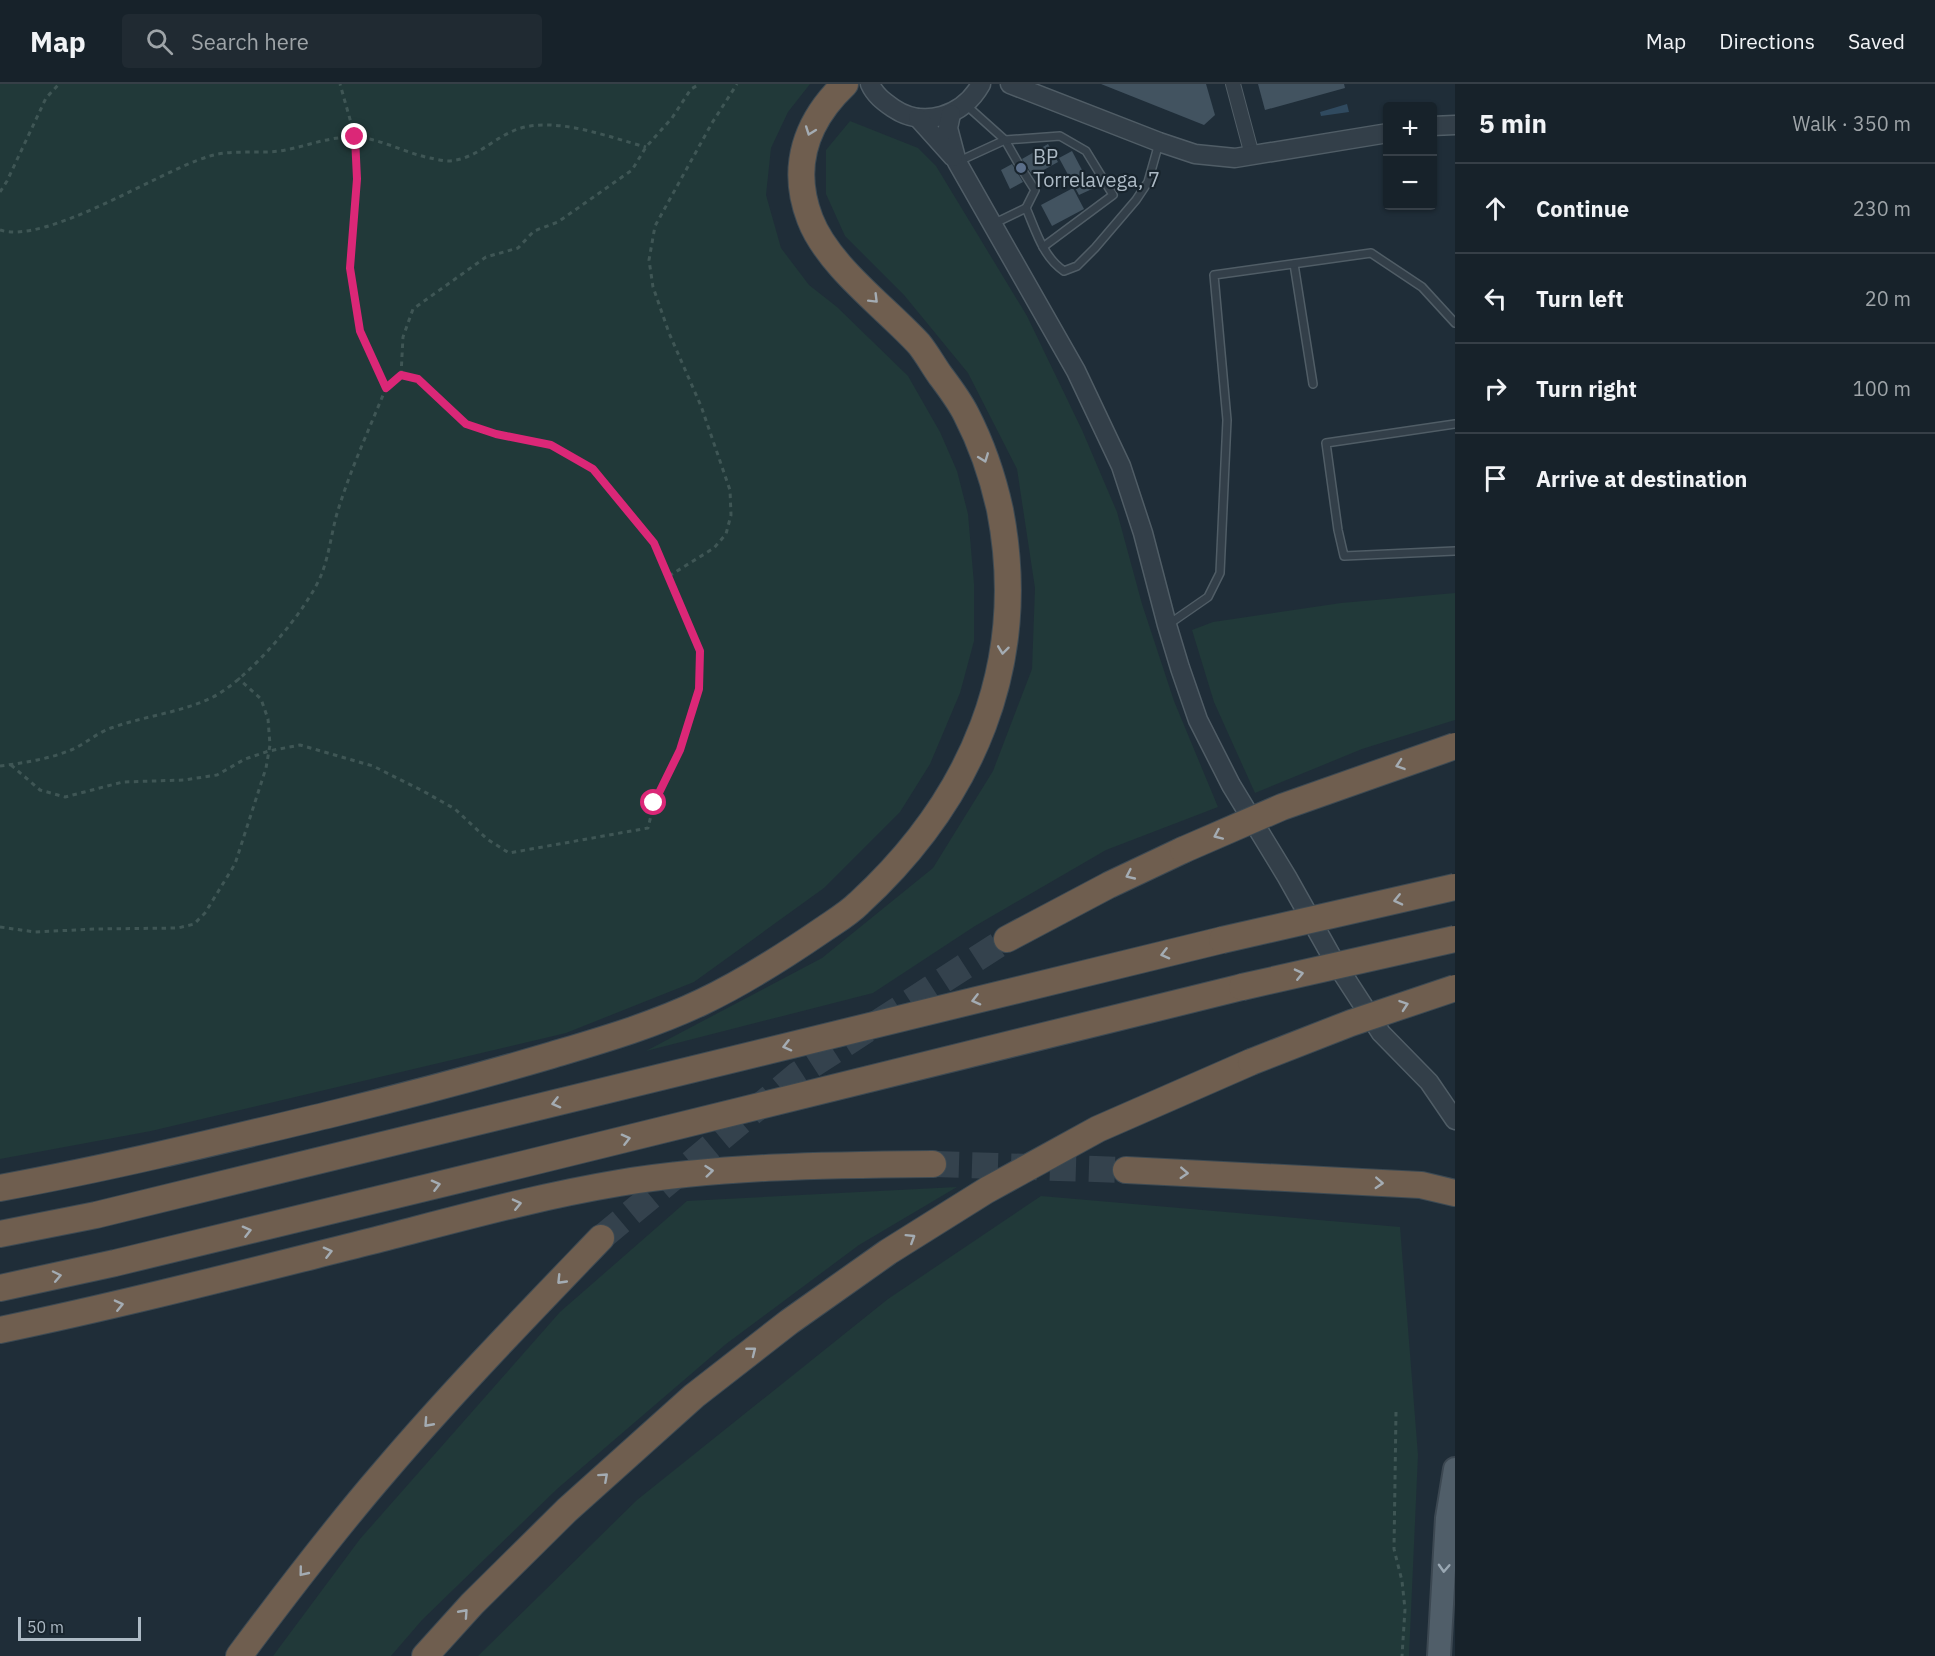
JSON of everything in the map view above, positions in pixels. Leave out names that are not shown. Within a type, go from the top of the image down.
[{"type":"highway","points":[[0,1188],[94,1171],[439,1088],[619,1035],[699,1004],[774,964],[856,906],[912,849],[957,783],[974,752],[991,703],[1001,669],[1007,622],[1007,565],[999,509],[987,466],[965,411],[922,348],[838,263],[823,244],[809,217],[801,184],[802,153],[814,120],[845,84]]},
{"type":"highway","points":[[1007,939],[1108,885],[1282,807],[1455,746]]},
{"type":"highway","points":[[0,1234],[96,1215],[1222,940],[1455,887]]},
{"type":"highway","points":[[0,1288],[115,1263],[508,1168],[1242,987],[1455,939]]},
{"type":"highway","points":[[425,1656],[472,1604],[567,1510],[694,1396],[789,1323],[888,1252],[987,1190],[1098,1129],[1251,1062],[1351,1023],[1455,988]]},
{"type":"highway","points":[[0,1330],[118,1305],[519,1203],[618,1184],[711,1171],[812,1165],[933,1164]]},
{"type":"highway","points":[[1126,1170],[1421,1185],[1455,1194]]},
{"type":"highway","points":[[239,1656],[295,1582],[385,1471],[489,1356],[601,1238]]},
{"type":"main road","points":[[1439,1656],[1447,1518],[1455,1468]]},
{"type":"street","points":[[870,84],[881,100],[902,114],[918,118],[934,118],[958,109]]},
{"type":"street","points":[[957,162],[948,128],[958,109],[981,84]]},
{"type":"street","points":[[1010,84],[1195,154],[1236,158],[1383,135]]},
{"type":"street","points":[[1233,84],[1252,155]]},
{"type":"street","points":[[918,118],[957,162],[1076,372],[1121,466],[1143,533],[1167,625],[1198,720],[1231,785],[1333,959],[1382,1033],[1429,1082],[1455,1120]]},
{"type":"street","points":[[1429,1082],[1455,1099]]},
{"type":"lane","points":[[958,109],[1005,140],[1035,190],[1026,208],[993,224]]},
{"type":"lane","points":[[957,162],[1005,140],[1060,136],[1086,151],[1113,195],[1043,247]]},
{"type":"lane","points":[[1026,208],[1053,264],[1064,271],[1077,266],[1136,201],[1148,182],[1159,142]]},
{"type":"lane","points":[[1167,625],[1208,597],[1220,573],[1227,420],[1214,275],[1371,253],[1422,287],[1455,323]]},
{"type":"lane","points":[[1294,264],[1313,384]]},
{"type":"lane","points":[[1455,424],[1326,443],[1338,530],[1344,556],[1455,551]]},
{"type":"path","points":[[0,192],[46,98],[59,84]]},
{"type":"path","points":[[340,84],[355,137],[357,179],[350,268],[360,331],[386,388]]},
{"type":"path","points":[[0,766],[31,761],[70,750],[110,728],[176,711],[213,697],[238,678],[270,648],[303,609],[322,573],[338,509],[359,451],[386,388],[401,375],[403,337],[413,309],[486,257],[518,248],[534,231],[558,222],[601,194],[632,170],[646,147],[672,118],[691,89],[700,84]]},
{"type":"path","points":[[668,576],[714,548],[726,534],[731,514],[730,490],[701,406],[669,333],[653,287],[649,260],[655,226],[712,123],[737,84]]},
{"type":"path","points":[[0,230],[7,232],[36,231],[97,207],[208,156],[253,151],[279,151],[320,140],[355,137],[382,142],[414,154],[447,161],[477,154],[513,130],[540,124],[564,126],[646,147]]},
{"type":"path","points":[[11,765],[40,790],[65,797],[123,782],[184,780],[217,775],[245,759],[269,751],[300,745],[373,766],[455,809],[487,839],[508,853],[648,828],[654,803],[680,750],[699,689],[700,651],[654,543],[593,469],[551,445],[496,434],[466,424],[418,379],[401,375]]},
{"type":"path","points":[[0,927],[35,932],[95,928],[178,928],[194,924],[205,913],[236,864],[266,768],[269,751],[268,719],[261,699],[238,678]]},
{"type":"path","points":[[1396,1412],[1394,1549],[1402,1581],[1405,1609],[1402,1656]]},
{"type":"green space","points":[[0,84],[810,84],[788,112],[771,148],[766,195],[781,248],[809,285],[837,307],[908,376],[940,432],[957,471],[968,514],[974,584],[974,641],[960,693],[930,764],[900,812],[824,888],[694,982],[566,1033],[151,1131],[0,1159]]},
{"type":"green space","points":[[850,121],[918,148],[936,166],[1027,316],[1082,430],[1117,512],[1142,604],[1174,701],[1218,807],[1106,850],[975,926],[873,993],[646,1051],[822,958],[933,868],[993,771],[1032,669],[1035,588],[1017,469],[968,373],[904,295],[845,236],[826,194],[826,150]]},
{"type":"green space","points":[[1455,593],[1455,720],[1362,749],[1255,793],[1214,702],[1192,630],[1213,622],[1341,603]]},
{"type":"green space","points":[[957,1187],[859,1245],[726,1344],[557,1489],[422,1620],[391,1656],[273,1656],[360,1539],[560,1312],[687,1201]]},
{"type":"green space","points":[[1041,1196],[1400,1227],[1418,1455],[1409,1656],[478,1656],[637,1500],[888,1299]]},
{"type":"water","points":[[1347,104],[1349,112],[1321,116],[1320,112]]},
{"type":"building","points":[[1101,84],[1206,84],[1215,115],[1204,125]]},
{"type":"building","points":[[1258,84],[1344,84],[1345,88],[1265,110]]},
{"type":"building","points":[[1048,144],[1058,162],[1033,176],[1022,159]]},
{"type":"building","points":[[1072,151],[1092,189],[1079,195],[1059,158]]},
{"type":"building","points":[[1012,164],[1023,182],[1010,189],[1001,170]]},
{"type":"building","points":[[1073,188],[1084,209],[1052,226],[1041,205]]},
{"type":"tunnel","points":[[601,1238],[797,1075],[1007,939]]},
{"type":"tunnel","points":[[933,1164],[1126,1170]]},
{"type":"place","name":"BP Torrelavega, 7","points":[[1021,168]]},
{"type":"route","points":[[355,137],[357,179],[350,268],[360,331],[386,388],[401,375],[418,379],[466,424],[496,434],[551,445],[593,469],[654,543],[700,651],[699,689],[680,750],[654,803]]}]
